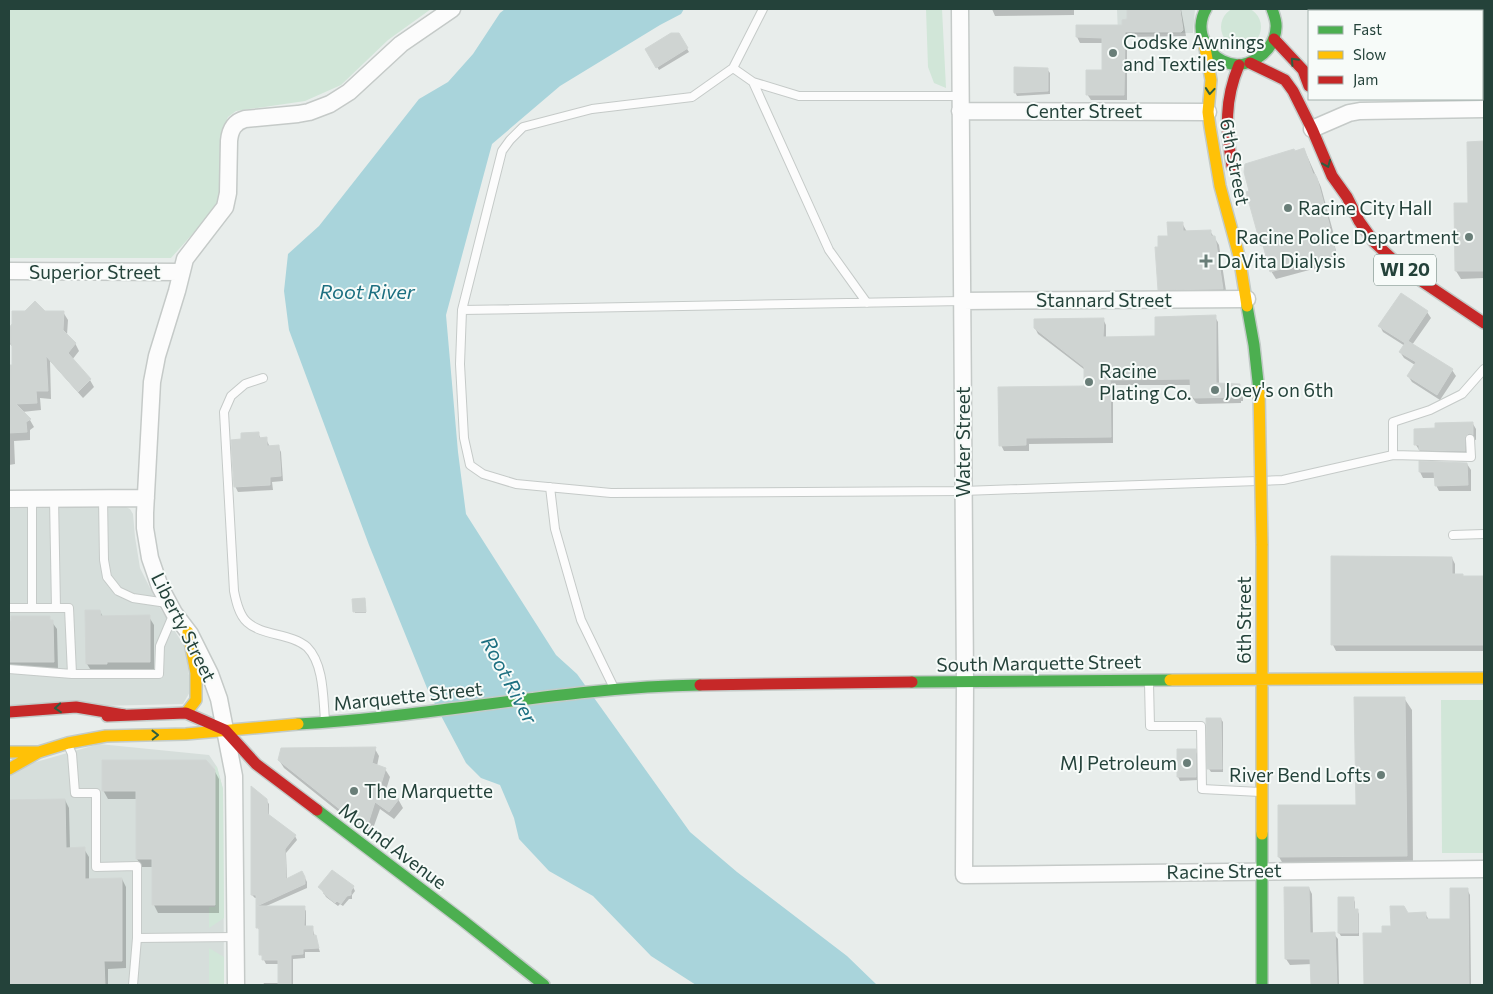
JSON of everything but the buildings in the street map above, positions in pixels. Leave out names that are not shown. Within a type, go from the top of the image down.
[{"type":"street","name":"Liberty Street","points":[[236,985],[234,776],[225,730],[216,690],[210,674],[188,632],[171,608],[160,587],[150,558],[145,528],[152,382],[157,356],[185,259],[225,207],[228,193],[229,141],[235,124],[239,120],[309,112],[330,104],[349,92],[401,44],[452,9]]},
{"type":"street","name":"Water Street","points":[[960,9],[965,681],[964,875]]},
{"type":"street","name":"6th Street","points":[[1206,9],[1201,27],[1212,80],[1208,112],[1220,186],[1239,256],[1247,299],[1259,391],[1262,544],[1262,985]]},
{"type":"street","points":[[1244,64],[1265,54],[1274,39],[1276,23],[1272,9]]},
{"type":"street","points":[[1274,39],[1302,70],[1308,84]]},
{"type":"street","name":"WI 20","points":[[1204,43],[1219,59],[1225,62],[1244,64],[1285,80],[1322,124],[1332,176],[1347,197],[1362,227],[1391,259],[1402,268],[1484,323]]},
{"type":"street","name":"6th Street","points":[[1233,175],[1227,140],[1226,111],[1230,88],[1244,64]]},
{"type":"street","name":"Center Street","points":[[960,104],[1208,112]]},
{"type":"street","points":[[1322,124],[1360,111],[1484,109]]},
{"type":"street","name":"WI 20","points":[[1346,172],[1347,197]]},
{"type":"street","name":"6th Street","points":[[1236,202],[1239,256]]},
{"type":"street","name":"Superior Street","points":[[9,271],[181,272]]},
{"type":"street","name":"Stannard Street","points":[[962,301],[1247,299]]},
{"type":"street","points":[[9,499],[146,498]]},
{"type":"street","points":[[186,713],[196,700],[196,673],[188,632]]},
{"type":"street","name":"South Marquette Street","points":[[595,691],[648,686],[965,681],[1484,678]]},
{"type":"street","name":"Marquette Street","points":[[39,752],[68,743],[106,736],[186,734],[354,721],[595,691]]},
{"type":"street","points":[[9,712],[76,707],[124,715]]},
{"type":"street","name":"Marquette Street","points":[[18,723],[124,715],[186,713],[225,730]]},
{"type":"street","name":"Mound Avenue","points":[[225,730],[256,764],[462,920],[544,985]]},
{"type":"street","points":[[9,752],[39,752]]},
{"type":"street","points":[[9,769],[39,752]]},
{"type":"street","name":"Racine Street","points":[[964,875],[1262,870],[1484,869]]},
{"type":"lane","points":[[763,9],[733,68],[692,97],[592,108],[523,127],[502,151],[462,310],[460,364],[464,438],[470,465],[484,474],[516,484],[611,493],[964,491],[1283,480],[1393,455],[1471,457],[1470,440]]},
{"type":"lane","points":[[733,68],[753,82],[799,96],[960,104]]},
{"type":"lane","points":[[753,82],[829,250],[867,303]]},
{"type":"lane","points":[[462,310],[962,301]]},
{"type":"lane","points":[[1393,455],[1392,422],[1430,410],[1462,394],[1484,369]]},
{"type":"lane","points":[[263,378],[246,384],[231,396],[224,412],[234,591],[239,609],[247,622],[263,630],[289,638],[306,647],[315,660],[321,681],[326,722]]},
{"type":"lane","points":[[550,487],[555,529],[581,620],[614,689]]},
{"type":"lane","points":[[32,498],[32,607]]},
{"type":"lane","points":[[54,498],[56,608]]},
{"type":"lane","points":[[9,669],[72,674],[159,674],[160,646],[171,608],[133,598],[118,591],[107,577],[104,560],[103,498]]},
{"type":"lane","points":[[1453,535],[1484,534]]},
{"type":"lane","points":[[9,608],[70,608],[72,674]]},
{"type":"lane","points":[[1148,680],[1150,726],[1201,726],[1202,789],[1262,792]]},
{"type":"lane","points":[[68,743],[72,754],[76,793],[96,793],[96,867],[137,866],[137,938],[133,985]]},
{"type":"lane","points":[[137,938],[236,937]]},
{"type":"shaded area","points":[[1117,9],[1195,9],[1193,33],[1118,34]]},
{"type":"shaded area","points":[[126,507],[133,514],[140,568],[160,608],[185,647],[191,690],[183,704],[9,708],[9,509]]},
{"type":"shaded area","points":[[99,744],[209,755],[217,767],[223,789],[224,985],[9,985],[9,776],[29,764]]},
{"type":"green space","points":[[1237,7],[1245,7],[1252,10],[1258,16],[1261,27],[1258,38],[1252,44],[1245,47],[1237,47],[1230,44],[1224,38],[1221,31],[1221,23],[1224,16],[1230,10]]},
{"type":"green space","points":[[9,9],[431,9],[388,40],[341,85],[305,101],[236,111],[228,117],[221,132],[219,200],[213,211],[171,258],[9,258]]},
{"type":"green space","points":[[926,9],[942,9],[946,88],[934,83],[928,67]]},
{"type":"green space","points":[[1441,700],[1484,700],[1484,853],[1442,853]]},
{"type":"green space","points":[[215,766],[217,767],[223,789],[224,918],[209,928],[209,907],[215,907]]},
{"type":"green space","points":[[209,948],[224,957],[224,985],[209,985]]},
{"type":"water","name":"Root River","points":[[505,9],[684,9],[681,14],[560,86],[492,144],[446,315],[458,452],[466,514],[556,655],[577,674],[690,832],[737,872],[847,956],[877,985],[696,985],[651,956],[593,896],[549,871],[519,839],[514,818],[500,785],[481,778],[466,763],[429,693],[369,545],[289,330],[284,291],[288,254],[319,226],[419,99],[448,82],[473,54],[500,13]]},
{"type":"traffic: fast","points":[[1206,9],[1201,21],[1203,38],[1215,56],[1232,64],[1250,62],[1258,58],[1271,45],[1276,26],[1272,9]]},
{"type":"traffic: fast","points":[[1247,306],[1259,391]]},
{"type":"traffic: fast","points":[[912,682],[1170,680]]},
{"type":"traffic: fast","points":[[298,724],[398,715],[599,691],[700,685]]},
{"type":"traffic: fast","points":[[317,810],[544,985]]},
{"type":"traffic: fast","points":[[1262,834],[1262,985]]},
{"type":"traffic: slow","points":[[1204,43],[1211,80],[1208,112],[1210,127],[1220,186],[1239,256],[1247,306]]},
{"type":"traffic: slow","points":[[1259,391],[1262,544]]},
{"type":"traffic: slow","points":[[1262,544],[1262,834]]},
{"type":"traffic: slow","points":[[186,713],[196,700],[196,673],[188,632]]},
{"type":"traffic: slow","points":[[1170,680],[1484,678]]},
{"type":"traffic: slow","points":[[9,769],[39,752],[68,743],[106,736],[186,734],[298,724]]},
{"type":"traffic: slow","points":[[9,752],[39,752]]},
{"type":"traffic: jam","points":[[1274,39],[1303,70],[1308,83]]},
{"type":"traffic: jam","points":[[1250,63],[1285,80],[1293,91],[1332,176],[1374,242],[1402,268],[1484,323]]},
{"type":"traffic: jam","points":[[1232,166],[1228,139],[1228,115],[1231,91],[1239,65]]},
{"type":"traffic: jam","points":[[700,685],[912,682]]},
{"type":"traffic: jam","points":[[9,712],[76,707],[124,715]]},
{"type":"traffic: jam","points":[[107,716],[186,713],[225,730],[256,764],[317,810]]},
{"type":"place","name":"Godske Awnings and Textiles","points":[[1113,53]]},
{"type":"place","name":"Racine City Hall","points":[[1288,208]]},
{"type":"place","name":"Racine Police Department","points":[[1469,237]]},
{"type":"place","name":"DaVita Dialysis","points":[[1206,261]]},
{"type":"place","name":"Racine Plating Co.","points":[[1089,382]]},
{"type":"place","name":"Joey's on 6th","points":[[1215,390]]},
{"type":"place","name":"MJ Petroleum","points":[[1187,763]]},
{"type":"place","name":"River Bend Lofts","points":[[1381,775]]},
{"type":"place","name":"The Marquette","points":[[354,791]]}]
